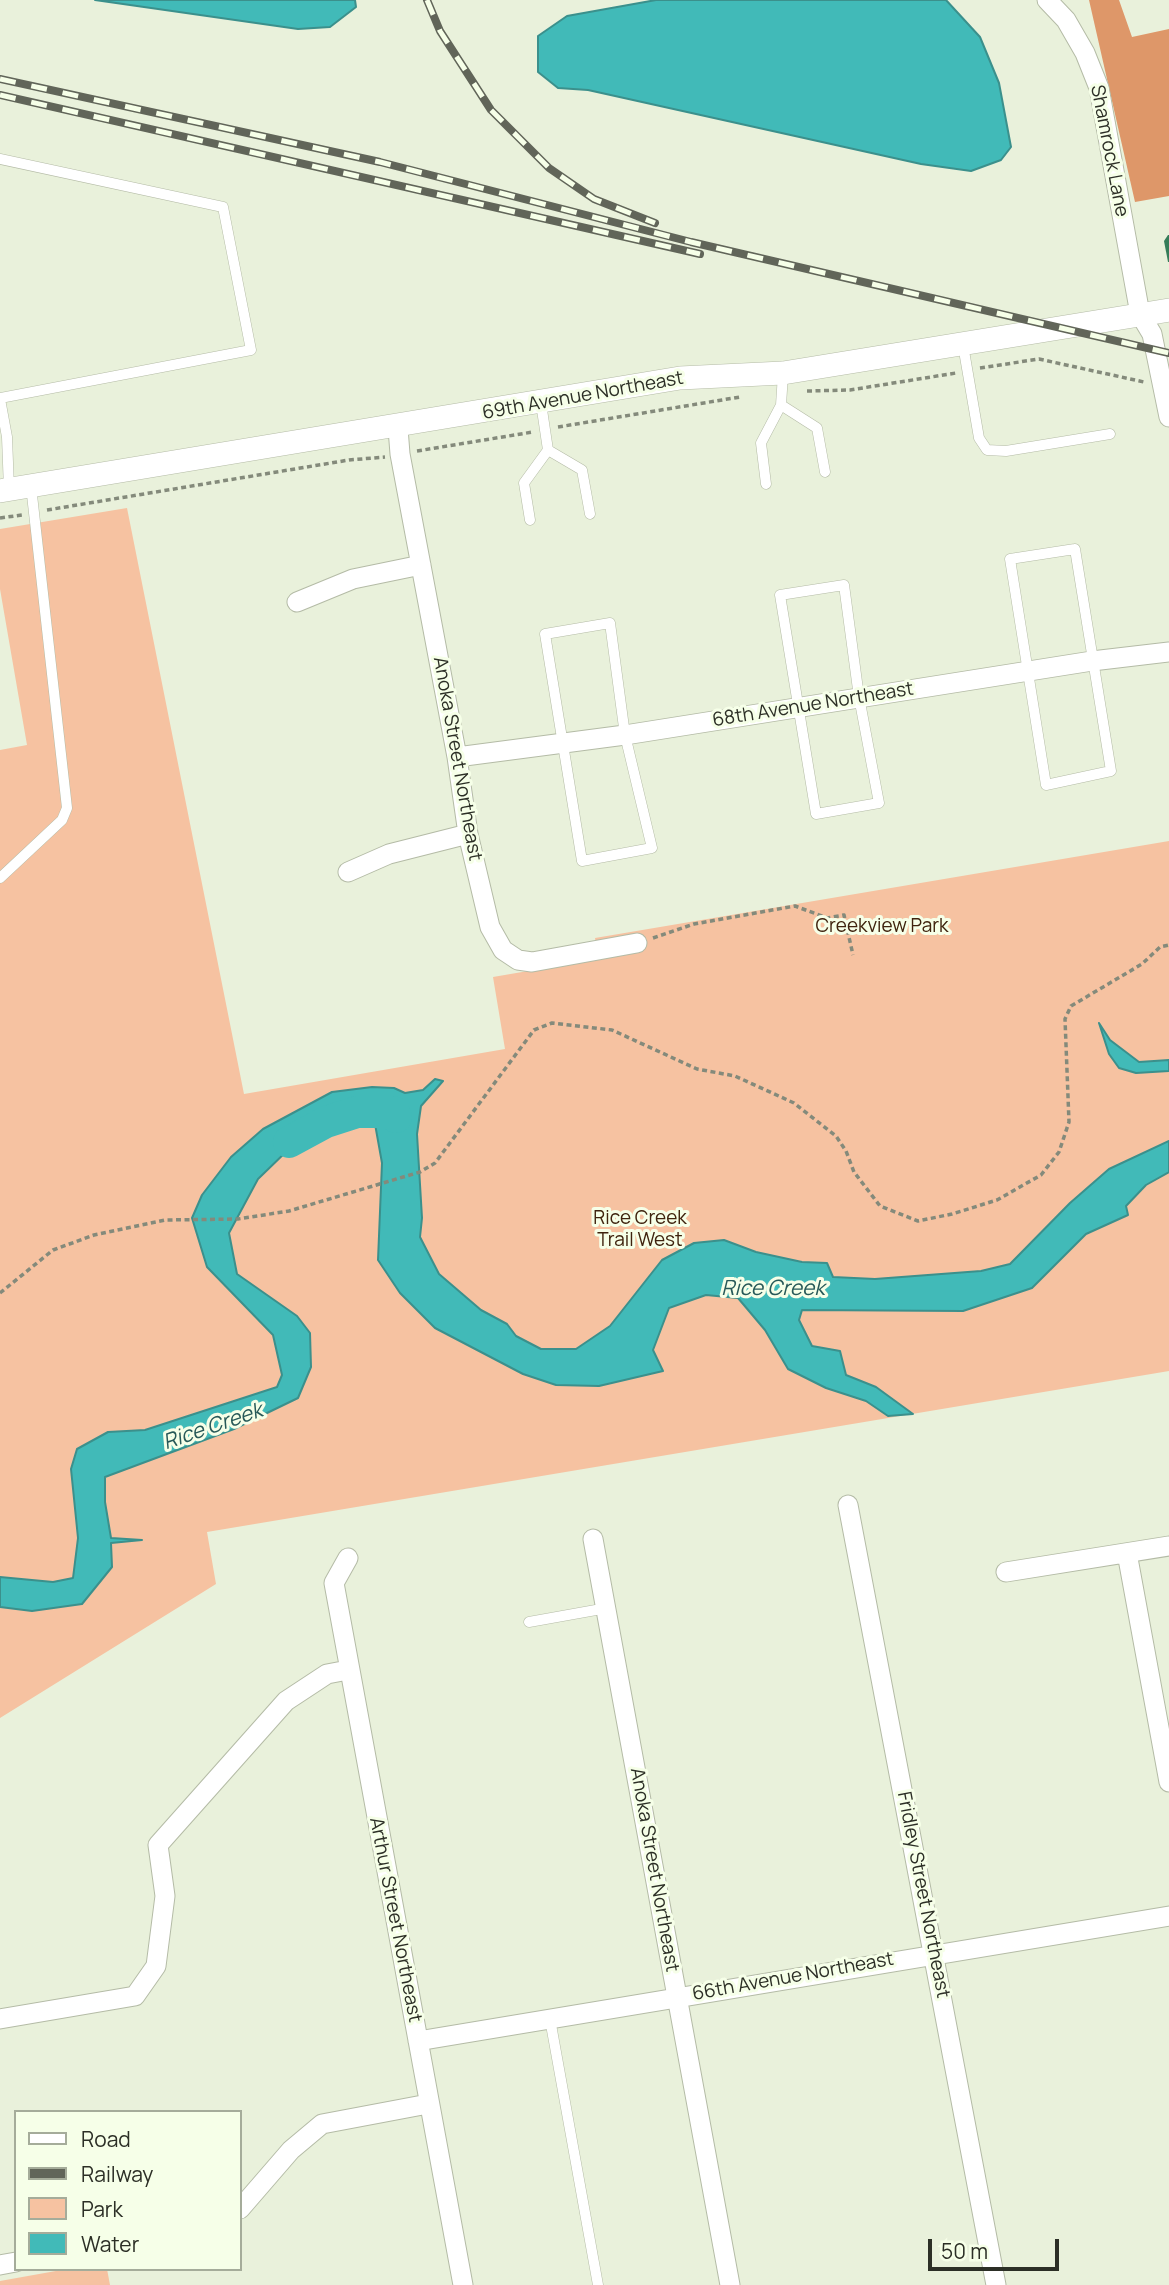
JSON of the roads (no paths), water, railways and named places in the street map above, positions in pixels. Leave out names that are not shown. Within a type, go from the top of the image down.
[{"type":"street","name":"Shamrock Lane","points":[[1048,0],[1066,20],[1085,53],[1098,88],[1140,314],[1152,334],[1169,417]]},
{"type":"street","name":"69th Avenue Northeast","points":[[13,488],[398,428],[680,378],[782,382],[962,345],[1168,310]]},
{"type":"street","name":"Anoka Street Northeast","points":[[398,428],[400,454],[457,757],[468,834],[490,927],[502,950],[518,960],[532,962],[637,943]]},
{"type":"street","points":[[297,602],[353,579],[421,565]]},
{"type":"street","name":"68th Avenue Northeast","points":[[457,757],[625,735],[798,706],[1169,652]]},
{"type":"street","points":[[348,872],[389,853],[468,834]]},
{"type":"street","name":"Fridley Street Northeast","points":[[848,1506],[996,2285]]},
{"type":"street","name":"Anoka Street Northeast","points":[[593,1539],[730,2285]]},
{"type":"street","points":[[1006,1572],[1169,1546]]},
{"type":"street","points":[[1127,1553],[1169,1782]]},
{"type":"street","name":"Arthur Street Northeast","points":[[348,1558],[334,1583],[463,2285]]},
{"type":"street","points":[[0,2019],[135,1996],[156,1966],[165,1896],[158,1845],[286,1701],[327,1674],[348,1670]]},
{"type":"street","name":"66th Avenue Northeast","points":[[418,2041],[1169,1916]]},
{"type":"street","points":[[242,2207],[291,2150],[322,2124],[428,2104]]},
{"type":"lane","points":[[0,159],[223,206],[251,351],[0,398],[8,437],[13,488],[33,513],[67,808],[62,820],[0,878]]},
{"type":"lane","points":[[962,345],[979,438],[987,450],[1006,451],[1110,434]]},
{"type":"lane","points":[[766,484],[761,443],[781,405],[782,382]]},
{"type":"lane","points":[[530,520],[523,483],[548,450],[541,403]]},
{"type":"lane","points":[[781,405],[817,428],[825,472]]},
{"type":"lane","points":[[548,450],[582,470],[590,514]]},
{"type":"lane","points":[[1076,549],[1093,661],[1111,771],[1046,785],[1010,559],[1076,549]]},
{"type":"lane","points":[[844,585],[859,697],[879,803],[817,814],[780,595],[844,585]]},
{"type":"lane","points":[[610,623],[625,735],[652,848],[582,861],[562,743],[545,634],[610,623]]},
{"type":"lane","points":[[529,1622],[607,1608]]},
{"type":"lane","points":[[550,2019],[598,2285]]},
{"type":"water","points":[[95,0],[355,0],[356,7],[330,27],[298,29]]},
{"type":"water","points":[[656,0],[946,0],[980,37],[999,83],[1011,147],[1001,160],[971,171],[921,164],[588,90],[558,88],[538,72],[538,36],[567,16]]},
{"type":"water","points":[[1099,1023],[1110,1040],[1139,1062],[1169,1060],[1169,1071],[1136,1073],[1119,1068],[1109,1054]]},
{"type":"water","name":"Rice Creek","points":[[435,1079],[443,1081],[421,1106],[417,1134],[422,1218],[420,1237],[439,1274],[481,1310],[507,1324],[516,1336],[541,1349],[576,1349],[610,1326],[662,1260],[694,1243],[724,1240],[756,1252],[802,1262],[827,1263],[833,1277],[875,1279],[981,1271],[1010,1264],[1070,1203],[1109,1169],[1169,1141],[1169,1172],[1146,1185],[1126,1206],[1128,1215],[1086,1234],[1032,1288],[963,1311],[802,1310],[799,1320],[812,1346],[840,1351],[846,1375],[876,1387],[913,1414],[888,1416],[866,1401],[826,1388],[788,1369],[765,1330],[738,1298],[706,1295],[669,1308],[653,1350],[663,1371],[599,1386],[556,1385],[523,1374],[435,1328],[400,1293],[378,1260],[382,1163],[375,1124],[357,1112],[326,1122],[290,1148],[258,1179],[229,1233],[237,1274],[297,1316],[310,1333],[311,1367],[298,1398],[234,1429],[105,1477],[105,1502],[111,1538],[142,1540],[111,1543],[112,1567],[82,1604],[32,1611],[0,1607],[0,1577],[53,1582],[73,1578],[78,1538],[71,1469],[77,1449],[108,1432],[145,1430],[277,1387],[282,1375],[273,1335],[207,1267],[192,1218],[202,1195],[231,1157],[263,1129],[332,1092],[372,1087],[394,1088],[405,1093],[423,1090]]},
{"type":"waterway","name":"Rice Creek","points":[[289,1142],[326,1122],[357,1112],[393,1112],[396,1117]]},
{"type":"railway","points":[[427,0],[440,31],[491,110],[549,168],[594,199],[655,223]]},
{"type":"railway","points":[[0,79],[380,162],[691,242],[1169,353]]},
{"type":"railway","points":[[0,95],[700,254]]},
{"type":"park label","name":"Creekview Park","points":[[882,927]]},
{"type":"park label","name":"Rice Creek Trail West","points":[[640,1230]]}]
